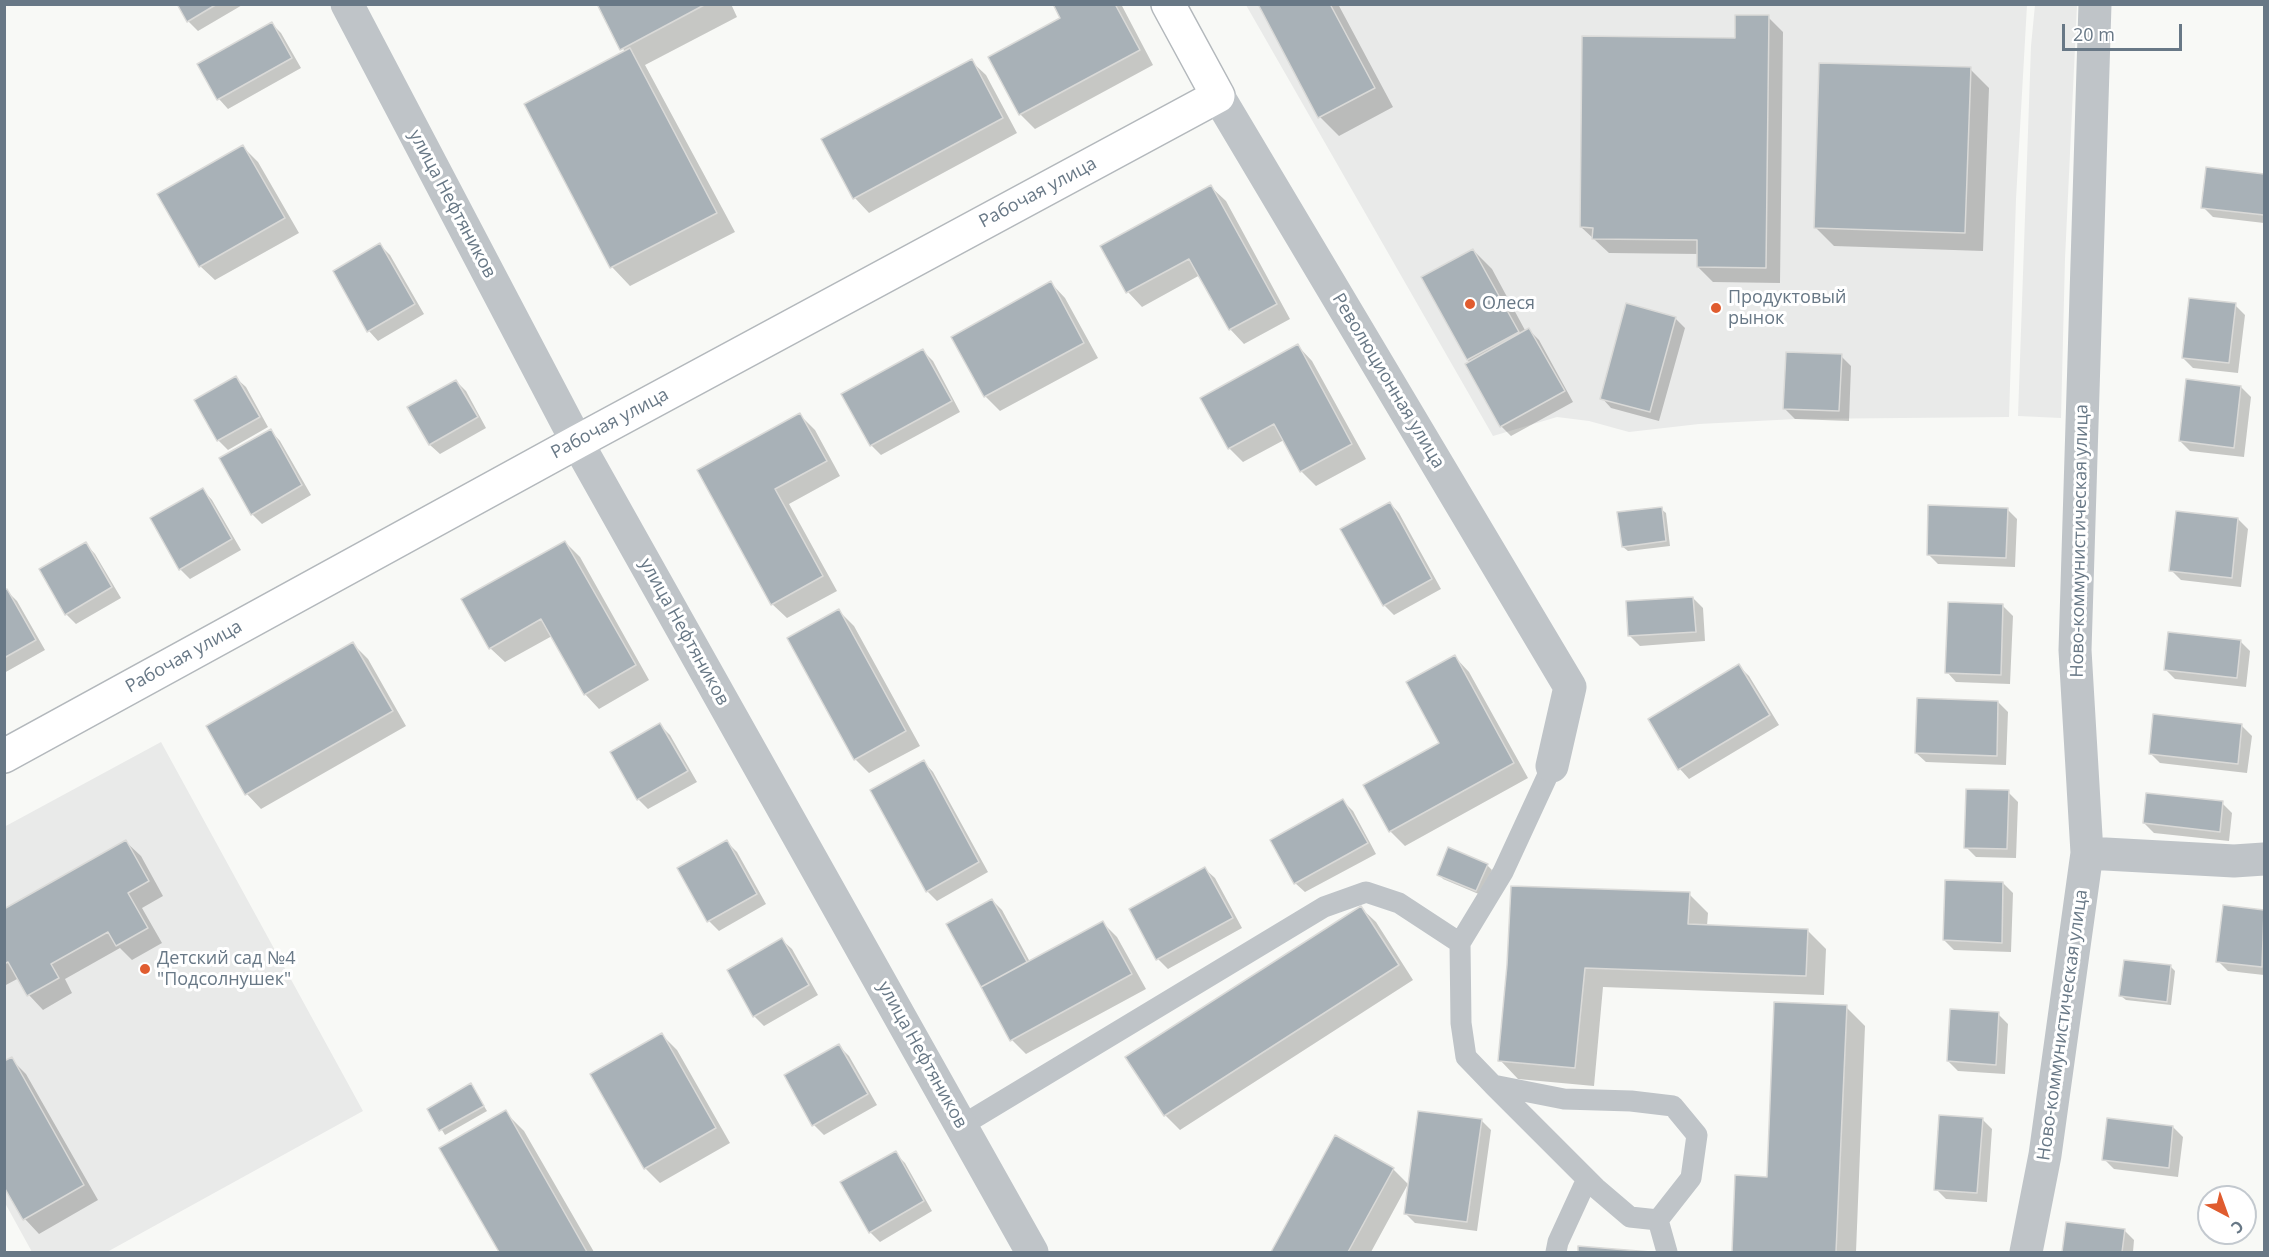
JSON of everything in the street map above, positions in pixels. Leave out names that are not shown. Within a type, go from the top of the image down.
[{"type":"main road","name":"Революционная улица","points":[[1168,4],[1218,96]]},
{"type":"main road","name":"Рабочая улица","points":[[4,756],[577,442],[1218,96]]},
{"type":"street","name":"улица Нефтяников","points":[[347,4],[577,442],[1032,1252]]},
{"type":"street","name":"Ново-коммунистическая улица","points":[[2026,1252],[2045,1155],[2087,853],[2075,650],[2095,4]]},
{"type":"street","name":"Революционная улица","points":[[1218,96],[1570,687],[1552,766]]},
{"type":"street","points":[[2087,853],[2234,861],[2265,859]]},
{"type":"lane","points":[[1552,766],[1503,872],[1460,943],[1461,1023],[1466,1057],[1587,1179],[1630,1217],[1658,1220]]},
{"type":"lane","points":[[961,1126],[1324,907],[1366,892],[1399,903],[1460,943]]},
{"type":"lane","points":[[1493,1084],[1564,1100],[1631,1101],[1672,1106],[1697,1135],[1691,1178],[1658,1220]]},
{"type":"lane","points":[[1556,1252],[1558,1242],[1587,1179]]},
{"type":"lane","points":[[1658,1220],[1668,1252]]},
{"type":"shaded area","name":"Продуктовый рынок","points":[[1246,5],[2027,5],[2016,199],[2009,417],[1796,419],[1699,424],[1629,432],[1589,421],[1557,417],[1493,436]]},
{"type":"shaded area","points":[[2035,5],[2077,5],[2065,259],[2061,418],[2018,416],[2031,46]]},
{"type":"shaded area","name":"Детский сад №4 \"Подсолнушек\"","points":[[161,742],[363,1111],[107,1252],[32,1252],[5,1203],[4,827]]},
{"type":"building","points":[[177,4],[217,4],[187,22]]},
{"type":"building","points":[[597,4],[706,4],[620,50]]},
{"type":"building","points":[[1053,4],[1115,4],[1140,50],[1019,115],[988,57],[1060,18]]},
{"type":"building","points":[[1258,4],[1330,4],[1375,88],[1318,118]]},
{"type":"building","points":[[1735,15],[1769,15],[1766,268],[1697,267],[1697,240],[1592,239],[1593,228],[1580,227],[1582,36],[1735,38]]},
{"type":"building","points":[[272,22],[292,58],[217,100],[197,64]]},
{"type":"building","points":[[630,48],[717,213],[610,268],[524,104]]},
{"type":"building","points":[[972,59],[1003,118],[853,199],[821,139]]},
{"type":"building","points":[[1819,63],[1971,67],[1965,233],[1814,228]]},
{"type":"building","points":[[243,145],[285,218],[199,267],[157,194]]},
{"type":"building","points":[[2206,167],[2264,174],[2264,215],[2201,208]]},
{"type":"building","points":[[1211,185],[1277,304],[1229,330],[1189,259],[1126,293],[1100,246]]},
{"type":"building","points":[[380,243],[415,304],[367,332],[333,271]]},
{"type":"building","name":"Олеся","points":[[1473,249],[1519,332],[1467,360],[1421,277]]},
{"type":"building","points":[[1051,281],[1084,343],[984,397],[951,337]]},
{"type":"building","points":[[2189,298],[2236,303],[2229,363],[2182,358]]},
{"type":"building","points":[[1626,303],[1676,317],[1650,412],[1600,399]]},
{"type":"building","points":[[1529,328],[1565,391],[1500,427],[1465,364]]},
{"type":"building","points":[[1298,344],[1352,444],[1300,472],[1274,424],[1228,449],[1200,398]]},
{"type":"building","points":[[923,349],[952,401],[870,446],[841,394]]},
{"type":"building","points":[[1786,352],[1842,354],[1839,411],[1783,409]]},
{"type":"building","points":[[236,376],[260,417],[217,441],[194,400]]},
{"type":"building","points":[[2186,379],[2241,386],[2234,448],[2179,441]]},
{"type":"building","points":[[456,380],[478,417],[429,445],[407,407]]},
{"type":"building","points":[[800,413],[827,461],[775,489],[823,576],[771,605],[697,470]]},
{"type":"building","points":[[271,429],[302,485],[251,515],[219,458]]},
{"type":"building","points":[[203,488],[232,539],[179,570],[150,518]]},
{"type":"building","points":[[1390,502],[1432,579],[1383,606],[1340,529]]},
{"type":"building","points":[[1928,505],[2008,508],[2006,558],[1927,555]]},
{"type":"building","points":[[1662,507],[1666,541],[1622,547],[1617,512]]},
{"type":"building","points":[[2176,511],[2238,518],[2232,578],[2169,571]]},
{"type":"building","points":[[565,541],[636,665],[584,695],[541,619],[489,649],[461,599]]},
{"type":"building","points":[[86,542],[112,587],[65,615],[39,569]]},
{"type":"building","points":[[7,589],[36,640],[4,658],[4,590]]},
{"type":"building","points":[[1693,597],[1696,632],[1628,636],[1626,601]]},
{"type":"building","points":[[1948,602],[2003,604],[2001,675],[1945,673]]},
{"type":"building","points":[[839,609],[906,731],[854,760],[787,638]]},
{"type":"building","points":[[2168,632],[2241,640],[2237,678],[2164,670]]},
{"type":"building","points":[[353,642],[393,711],[245,795],[206,726]]},
{"type":"building","points":[[1455,655],[1514,763],[1389,832],[1363,785],[1439,743],[1406,682]]},
{"type":"building","points":[[1739,664],[1770,715],[1678,770],[1648,719]]},
{"type":"building","points":[[1917,698],[1998,701],[1997,756],[1915,753]]},
{"type":"building","points":[[2153,714],[2242,724],[2238,764],[2149,754]]},
{"type":"building","points":[[660,723],[688,771],[637,800],[610,752]]},
{"type":"building","points":[[924,760],[979,862],[926,892],[870,790]]},
{"type":"building","points":[[1966,789],[2009,790],[2007,849],[1964,848]]},
{"type":"building","points":[[2146,793],[2223,801],[2220,832],[2143,823]]},
{"type":"building","points":[[1343,799],[1368,843],[1294,884],[1270,840]]},
{"type":"building","points":[[126,840],[149,881],[128,893],[148,928],[116,946],[108,932],[51,964],[59,978],[27,996],[8,962],[4,964],[4,909]]},
{"type":"building","points":[[727,840],[757,894],[707,922],[677,868]]},
{"type":"building","points":[[1448,847],[1488,864],[1476,891],[1437,875]]},
{"type":"building","points":[[1205,867],[1233,918],[1156,960],[1129,909]]},
{"type":"building","points":[[1945,880],[2003,882],[2002,943],[1943,940]]},
{"type":"building","points":[[1511,886],[1690,892],[1688,924],[1808,929],[1806,976],[1585,968],[1575,1068],[1498,1061],[1507,965]]},
{"type":"building","points":[[992,899],[1027,962],[981,987],[946,924]]},
{"type":"building","points":[[2223,905],[2264,910],[2262,967],[2216,962]]},
{"type":"building","points":[[1361,906],[1399,965],[1164,1116],[1125,1057]]},
{"type":"building","points":[[1103,921],[1132,974],[1010,1041],[981,987]]},
{"type":"building","points":[[782,938],[809,985],[753,1017],[727,970]]},
{"type":"building","points":[[2124,960],[2171,965],[2167,1002],[2119,996]]},
{"type":"building","points":[[1774,1002],[1847,1005],[1836,1252],[1732,1252],[1735,1175],[1767,1177]]},
{"type":"building","points":[[1950,1009],[1999,1012],[1996,1065],[1947,1061]]},
{"type":"building","points":[[662,1033],[716,1128],[644,1169],[590,1074]]},
{"type":"building","points":[[839,1044],[868,1094],[812,1126],[784,1075]]},
{"type":"building","points":[[12,1057],[84,1185],[23,1220],[4,1187],[4,1061]]},
{"type":"building","points":[[471,1083],[484,1106],[439,1131],[427,1109]]},
{"type":"building","points":[[506,1110],[587,1252],[499,1252],[439,1148]]},
{"type":"building","points":[[1418,1111],[1482,1119],[1467,1222],[1404,1214]]},
{"type":"building","points":[[1939,1115],[1983,1118],[1977,1193],[1934,1190]]},
{"type":"building","points":[[2107,1118],[2173,1126],[2169,1168],[2102,1160]]},
{"type":"building","points":[[1335,1135],[1394,1168],[1348,1252],[1271,1252]]},
{"type":"building","points":[[896,1151],[924,1201],[869,1233],[840,1182]]},
{"type":"building","points":[[2066,1222],[2125,1229],[2122,1252],[2062,1252]]},
{"type":"building","points":[[1578,1246],[1651,1252],[1578,1252]]},
{"type":"place","name":"Олеся","points":[[1470,304]]},
{"type":"place","name":"Продуктовый рынок","points":[[1716,308]]},
{"type":"place","name":"Детский сад №4 \"Подсолнушек\"","points":[[145,969]]}]
